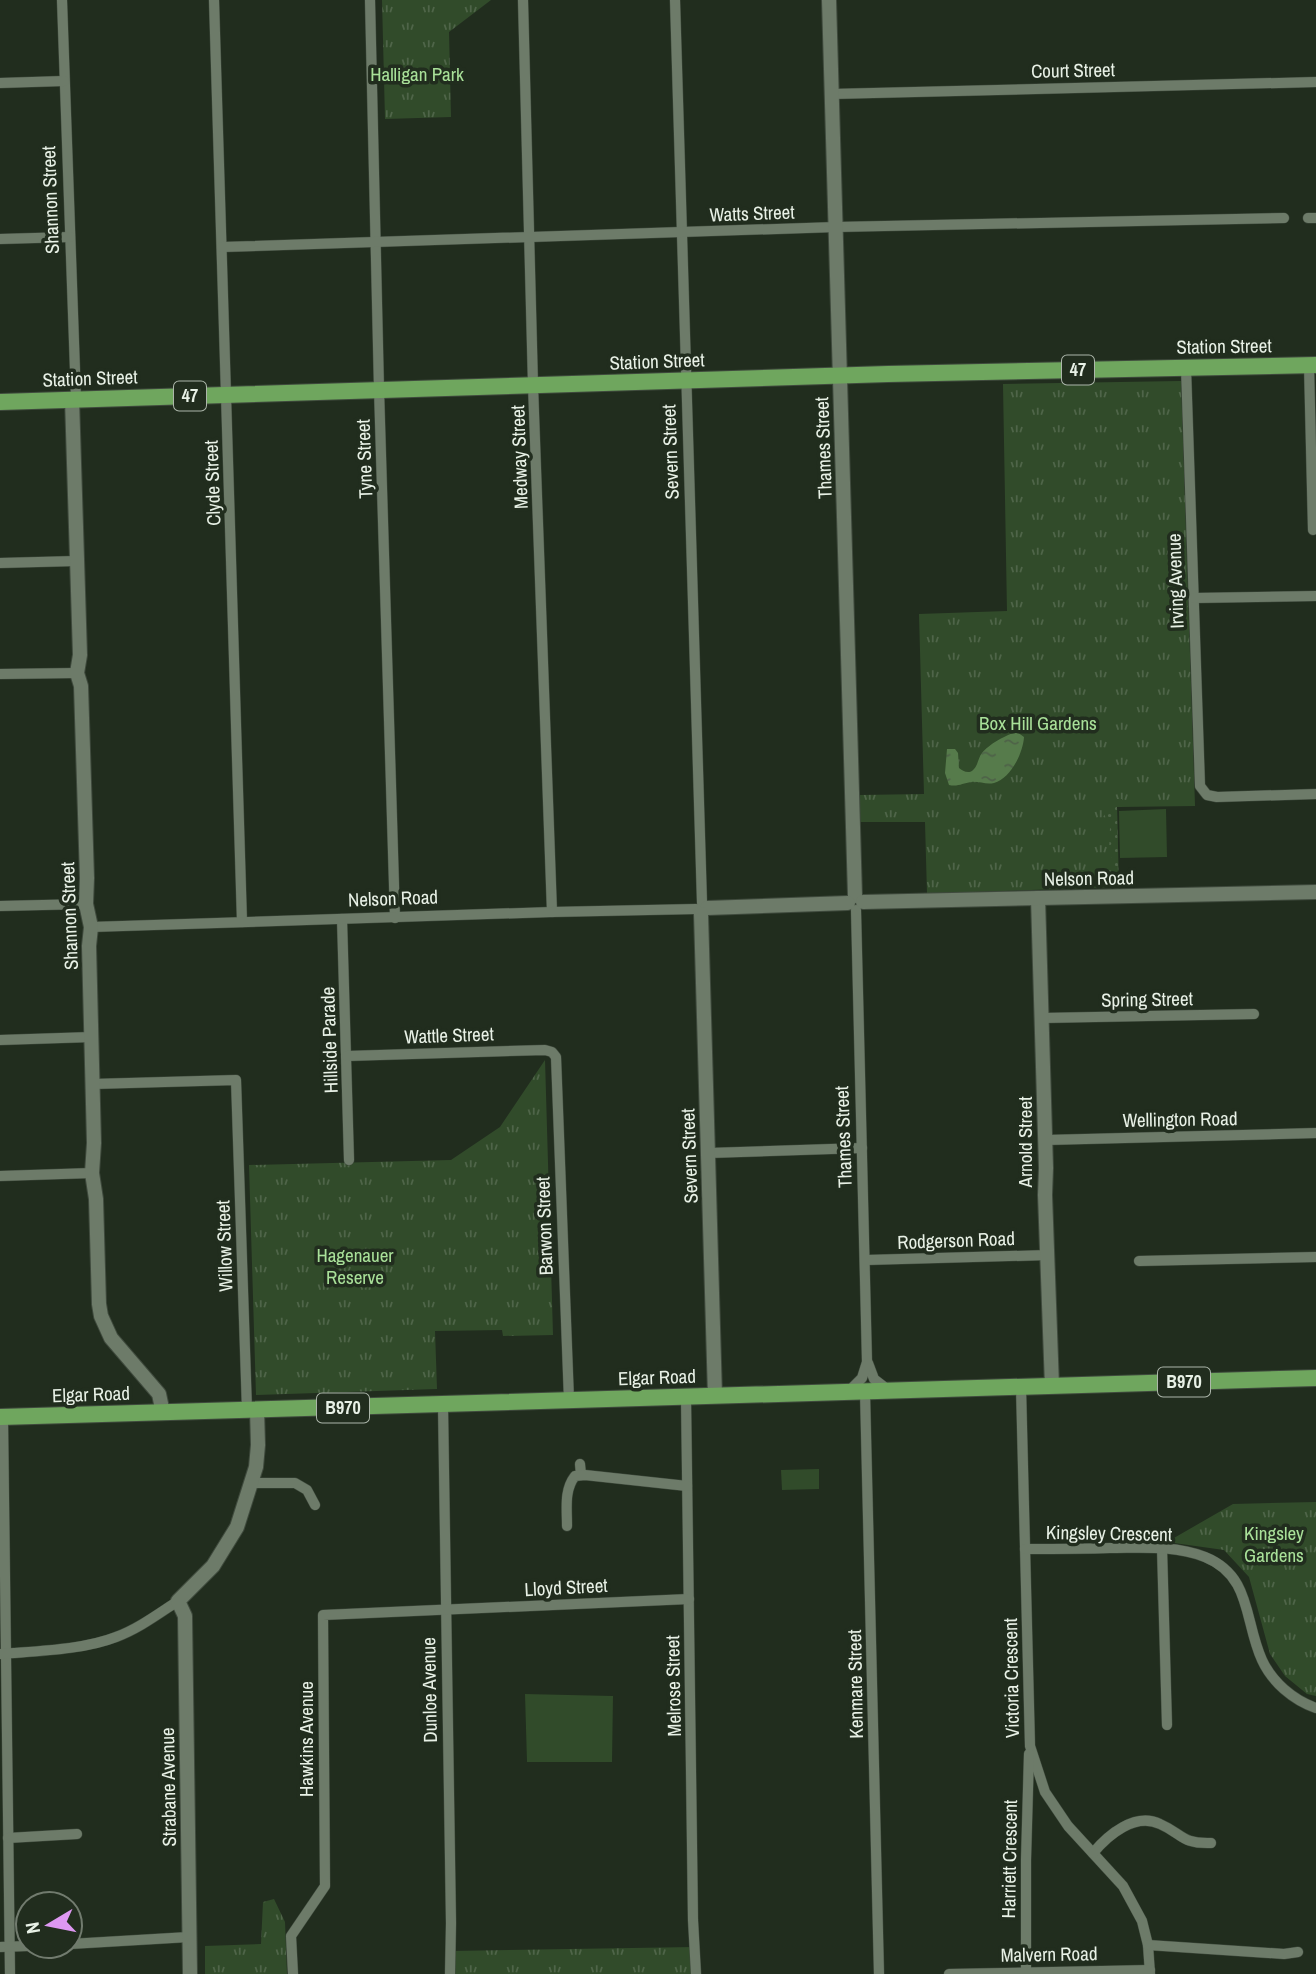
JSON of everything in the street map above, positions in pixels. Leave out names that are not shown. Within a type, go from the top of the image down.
[{"type":"main road","name":"Station Street","points":[[0,402],[379,389],[1312,365]]},
{"type":"main road","name":"Elgar Road","points":[[2,1417],[1316,1378]]},
{"type":"street","name":"Shannon Street","points":[[62,0],[80,655],[77,673],[81,687],[86,904],[91,928],[89,946],[94,1143],[92,1173],[96,1199],[100,1315],[111,1338],[159,1394],[163,1413]]},
{"type":"street","name":"Clyde Street","points":[[214,0],[242,922]]},
{"type":"street","name":"Tyne Street","points":[[370,0],[395,918]]},
{"type":"street","name":"Medway Street","points":[[523,0],[552,912]]},
{"type":"street","name":"Severn Street","points":[[675,0],[715,1396]]},
{"type":"street","name":"Thames Street","points":[[829,0],[867,1362]]},
{"type":"street","points":[[0,83],[64,81]]},
{"type":"street","name":"Court Street","points":[[832,94],[1316,82]]},
{"type":"street","name":"Watts Street","points":[[222,247],[836,228],[1284,218]]},
{"type":"street","points":[[0,239],[70,237]]},
{"type":"street","points":[[1312,365],[1313,530]]},
{"type":"street","name":"Irving Avenue","points":[[1186,368],[1199,782],[1204,792],[1217,797],[1316,794]]},
{"type":"street","points":[[0,563],[76,561]]},
{"type":"street","points":[[1194,598],[1316,596]]},
{"type":"street","points":[[0,674],[77,673]]},
{"type":"street","name":"Nelson Road","points":[[91,928],[856,903],[1316,892]]},
{"type":"street","name":"Arnold Street","points":[[1038,898],[1052,1386]]},
{"type":"street","points":[[0,906],[86,904]]},
{"type":"street","name":"Hillside Parade","points":[[342,919],[349,1160]]},
{"type":"street","name":"Spring Street","points":[[1042,1018],[1254,1014]]},
{"type":"street","points":[[0,1040],[92,1037]]},
{"type":"street","name":"Wattle Street","points":[[347,1056],[545,1050],[552,1052]]},
{"type":"street","name":"Barwon Street","points":[[552,1052],[556,1056],[569,1400]]},
{"type":"street","name":"Willow Street","points":[[93,1084],[236,1080],[252,1410]]},
{"type":"street","name":"Wellington Road","points":[[1046,1140],[1316,1133]]},
{"type":"street","points":[[709,1153],[862,1149]]},
{"type":"street","points":[[0,1176],[92,1173]]},
{"type":"street","name":"Rodgerson Road","points":[[866,1260],[1048,1255]]},
{"type":"street","points":[[1139,1261],[1316,1256]]},
{"type":"street","points":[[867,1362],[874,1379],[891,1391]]},
{"type":"street","points":[[847,1393],[862,1378],[867,1362]]},
{"type":"street","name":"Victoria Crescent","points":[[1021,1387],[1030,1746],[1045,1792],[1068,1826],[1123,1886],[1143,1921],[1150,1972]]},
{"type":"street","name":"Kenmare Street","points":[[865,1392],[879,1974]]},
{"type":"street","name":"Melrose Street","points":[[686,1397],[696,1974]]},
{"type":"street","name":"Dunloe Avenue","points":[[443,1405],[450,1974]]},
{"type":"street","points":[[2,1654],[75,1647],[115,1637],[178,1601],[213,1566],[237,1527],[252,1483],[258,1445],[252,1410]]},
{"type":"street","points":[[2,1417],[2,1654],[8,1838],[5,1947],[10,1974]]},
{"type":"street","points":[[580,1464],[581,1475]]},
{"type":"street","points":[[567,1526],[566,1501],[569,1484],[575,1476],[687,1486]]},
{"type":"street","points":[[252,1483],[295,1483],[307,1490],[316,1505]]},
{"type":"street","points":[[1162,1548],[1167,1726]]},
{"type":"street","name":"Kingsley Crescent","points":[[1025,1549],[1162,1548],[1205,1557],[1226,1570],[1241,1589],[1261,1658],[1269,1672],[1290,1694],[1304,1704],[1316,1708]]},
{"type":"street","name":"Lloyd Street","points":[[445,1610],[689,1599]]},
{"type":"street","name":"Strabane Avenue","points":[[178,1601],[185,1616],[190,1974]]},
{"type":"street","name":"Hawkins Avenue","points":[[293,1974],[290,1936],[325,1886],[323,1615],[445,1610]]},
{"type":"street","name":"Harriett Crescent","points":[[1026,1971],[1030,1746]]},
{"type":"street","points":[[1093,1853],[1107,1838],[1139,1822],[1156,1822],[1187,1840],[1211,1843]]},
{"type":"street","points":[[8,1838],[77,1834]]},
{"type":"street","points":[[84,1943],[189,1937]]},
{"type":"street","points":[[1148,1945],[1284,1954],[1298,1952]]},
{"type":"street","name":"Malvern Road","points":[[949,1974],[1026,1971],[1150,1972]]},
{"type":"green space","name":"Halligan Park","points":[[382,0],[491,0],[449,32],[451,117],[385,119]]},
{"type":"green space","name":"Box Hill Gardens","points":[[1181,381],[1195,806],[1117,807],[1119,887],[943,893],[940,897],[934,897],[927,893],[925,822],[860,822],[860,795],[924,794],[919,614],[1007,611],[1003,384]]},
{"type":"green space","points":[[1115,799],[1122,799],[1122,807],[1117,807],[1118,882],[1110,882],[1102,874],[1112,870],[1114,863],[1109,852],[1109,822],[1103,813]]},
{"type":"green space","points":[[1166,809],[1167,857],[1120,858],[1119,811]]},
{"type":"green space","name":"Hagenauer Reserve","points":[[545,1060],[553,1335],[503,1336],[502,1330],[435,1331],[437,1389],[256,1395],[249,1165],[451,1160],[500,1127]]},
{"type":"green space","points":[[819,1469],[819,1489],[782,1490],[781,1470]]},
{"type":"green space","name":"Kingsley Gardens","points":[[1316,1502],[1316,1696],[1307,1694],[1285,1676],[1270,1654],[1249,1577],[1224,1550],[1167,1542],[1233,1504]]},
{"type":"green space","points":[[525,1694],[613,1696],[612,1762],[527,1762]]},
{"type":"green space","points":[[274,1899],[285,1922],[287,1974],[205,1974],[205,1946],[261,1944],[263,1902]]},
{"type":"green space","points":[[695,1947],[695,1974],[450,1974],[451,1951]]},
{"type":"water","points":[[1017,732],[1024,737],[1023,743],[1019,757],[1006,776],[994,783],[968,782],[949,785],[945,773],[947,749],[955,749],[958,753],[959,768],[970,772],[989,747],[1003,737]]}]
